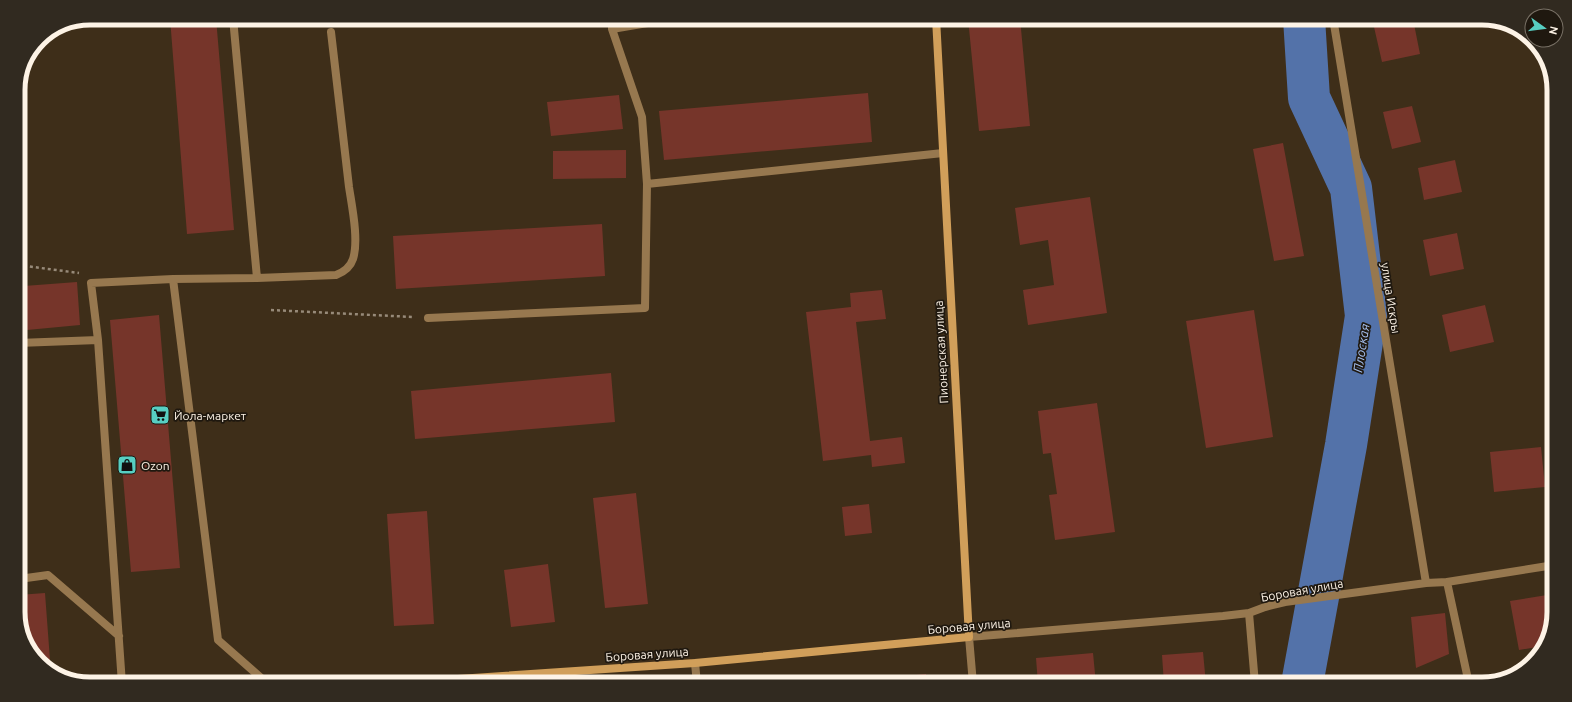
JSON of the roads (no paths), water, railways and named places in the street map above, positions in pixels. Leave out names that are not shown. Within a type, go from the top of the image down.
[{"type":"street","points":[[234,25],[257,278]]},
{"type":"street","points":[[428,318],[645,308],[647,184],[642,117],[612,29],[612,25]]},
{"type":"street","points":[[612,29],[636,25]]},
{"type":"street","name":"Пионерская улица","points":[[936,25],[969,638],[972,677]]},
{"type":"street","name":"улица Искры","points":[[1334,25],[1426,583]]},
{"type":"street","points":[[122,677],[98,340],[91,283],[173,279],[336,275],[345,272],[354,259],[355,248],[352,209],[330,32]]},
{"type":"street","points":[[647,184],[943,153]]},
{"type":"street","points":[[173,279],[218,640],[260,677]]},
{"type":"street","points":[[25,343],[98,340]]},
{"type":"street","name":"Боровая улица","points":[[487,677],[695,663],[1249,613],[1265,606],[1285,602],[1426,583],[1447,582],[1547,566]]},
{"type":"street","points":[[25,578],[48,575],[119,636]]},
{"type":"street","points":[[1447,582],[1467,677]]},
{"type":"street","points":[[1249,613],[1254,677]]},
{"type":"street","points":[[695,663],[696,677]]},
{"type":"waterway","name":"Плоская","points":[[1303,677],[1346,445],[1366,316],[1351,188],[1309,98],[1304,25]]},
{"type":"place","name":"Йола-маркет","points":[[160,415]]},
{"type":"place","name":"Ozon","points":[[127,465]]}]
